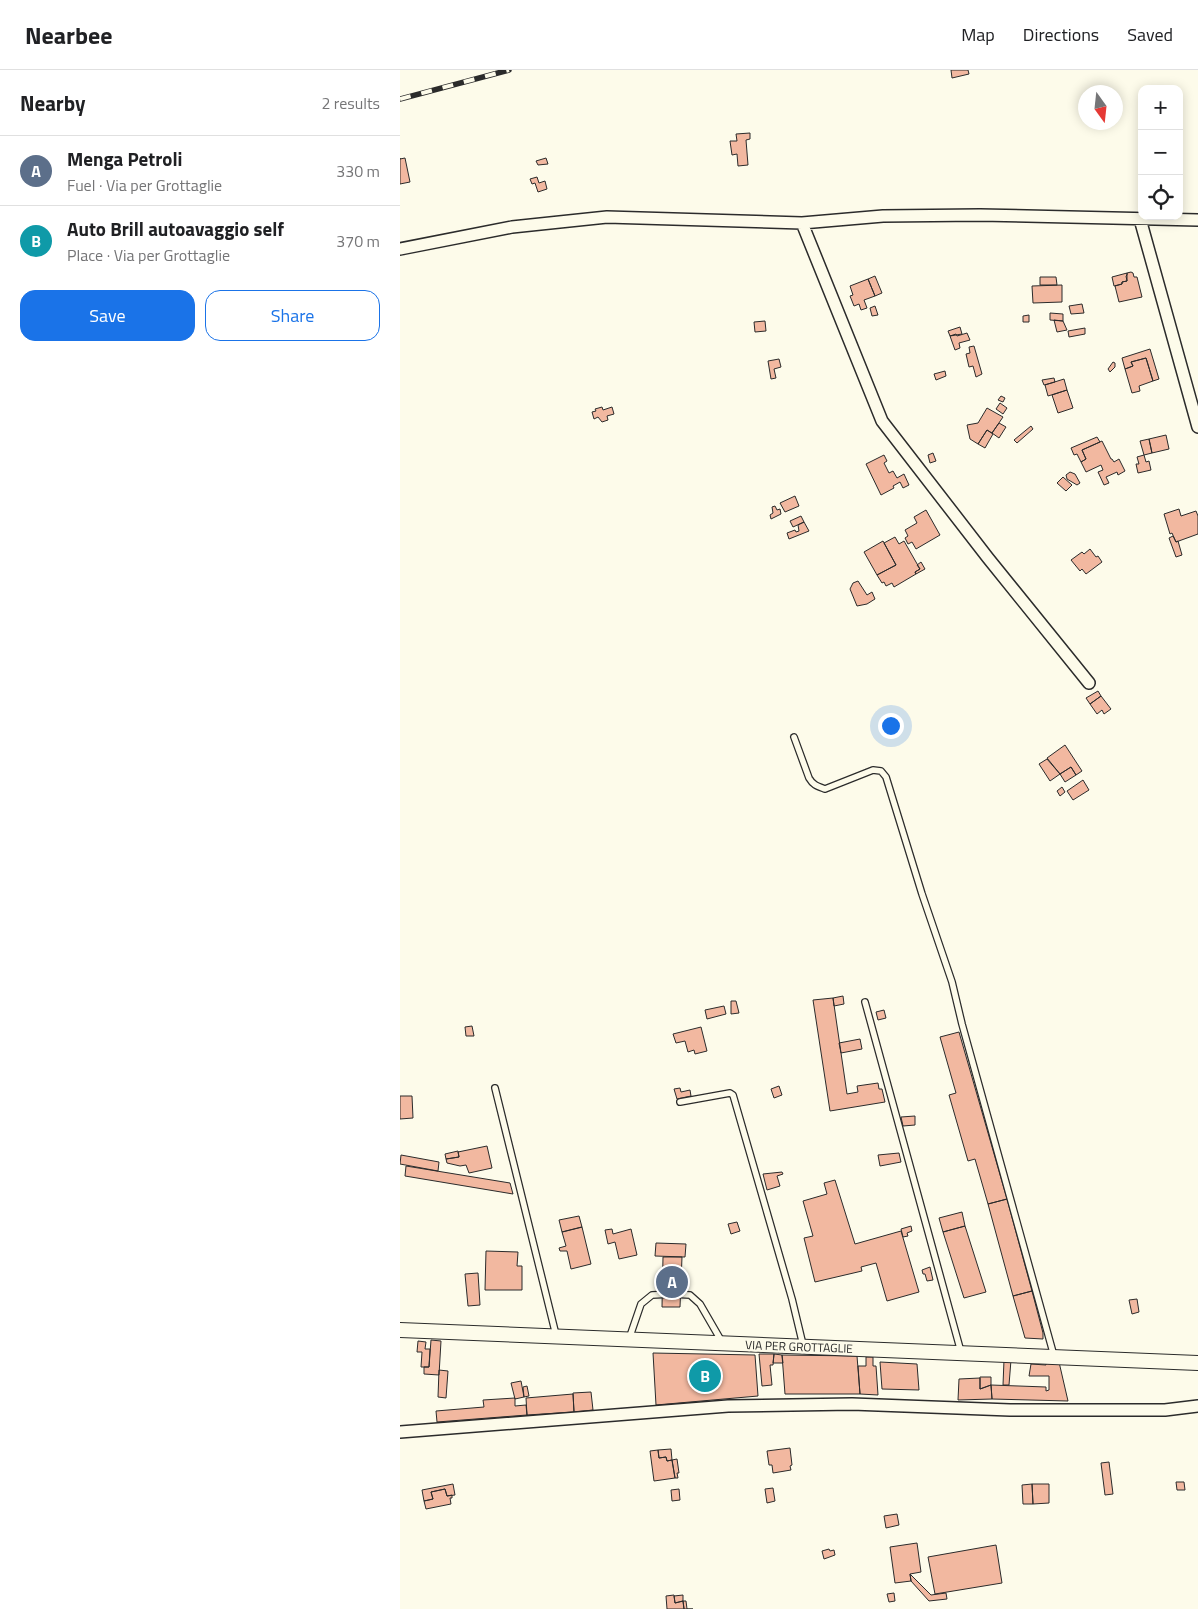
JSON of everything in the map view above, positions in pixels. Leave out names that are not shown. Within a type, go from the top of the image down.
[{"type":"street","points":[[400,249],[512,227],[607,217],[802,223],[893,216],[980,215],[1138,219]]},
{"type":"street","points":[[1140,220],[1198,427]]},
{"type":"street","points":[[1183,220],[1198,220]]},
{"type":"street","points":[[802,223],[882,421],[988,558],[1089,683]]},
{"type":"street","name":"VIA PER GROTTAGLIE","points":[[400,1330],[1198,1363]]},
{"type":"street","points":[[400,1432],[728,1406],[852,1404],[1010,1410],[1165,1410],[1198,1406]]},
{"type":"lane","points":[[794,737],[809,778],[817,786],[825,789],[874,770],[881,771],[886,777],[922,894],[952,982],[1054,1358]]},
{"type":"lane","points":[[865,1002],[962,1354]]},
{"type":"lane","points":[[495,1088],[557,1337]]},
{"type":"lane","points":[[680,1102],[730,1093],[733,1095],[804,1347]]},
{"type":"lane","points":[[629,1340],[641,1304],[652,1295],[672,1294],[690,1295],[700,1304],[723,1344]]},
{"type":"building","points":[[951,70],[968,70],[969,74],[952,78]]},
{"type":"building","points":[[750,133],[750,139],[746,140],[748,165],[738,166],[737,154],[732,155],[730,141],[737,141],[736,134]]},
{"type":"building","points":[[405,158],[410,182],[400,184],[400,159]]},
{"type":"building","points":[[546,158],[548,164],[538,165],[536,161]]},
{"type":"building","points":[[537,177],[539,183],[545,181],[547,189],[538,192],[535,183],[532,184],[530,179]]},
{"type":"building","points":[[1131,272],[1134,277],[1137,277],[1142,297],[1119,302],[1115,286],[1127,281],[1127,273]]},
{"type":"building","points":[[1127,273],[1127,281],[1114,286],[1112,277]]},
{"type":"building","points":[[875,276],[882,293],[875,296],[868,279]]},
{"type":"building","points":[[1040,277],[1056,277],[1057,285],[1040,285]]},
{"type":"building","points":[[868,279],[875,296],[864,300],[867,308],[861,310],[859,304],[854,306],[850,296],[853,295],[850,286]]},
{"type":"building","points":[[1062,285],[1062,302],[1033,303],[1032,286]]},
{"type":"building","points":[[1082,304],[1084,313],[1071,314],[1069,306]]},
{"type":"building","points":[[875,306],[878,315],[872,316],[870,308]]},
{"type":"building","points":[[1050,313],[1063,314],[1063,321],[1050,320]]},
{"type":"building","points":[[1029,315],[1029,322],[1023,322],[1023,316]]},
{"type":"building","points":[[1054,320],[1063,321],[1067,330],[1057,332]]},
{"type":"building","points":[[765,321],[766,331],[755,332],[754,322]]},
{"type":"building","points":[[960,327],[962,334],[950,336],[948,331]]},
{"type":"building","points":[[1085,328],[1085,334],[1069,337],[1068,331]]},
{"type":"building","points":[[967,333],[970,340],[959,343],[960,348],[955,350],[950,336]]},
{"type":"building","points":[[974,346],[982,374],[976,377],[973,366],[969,367],[966,354],[970,353],[969,347]]},
{"type":"building","points":[[1150,349],[1159,379],[1153,381],[1146,358],[1131,362],[1133,366],[1125,369],[1122,358]]},
{"type":"building","points":[[1146,358],[1153,381],[1139,386],[1140,391],[1132,393],[1125,369],[1133,366],[1131,362]]},
{"type":"building","points":[[779,359],[781,367],[774,369],[776,378],[771,379],[768,361]]},
{"type":"building","points":[[1113,362],[1115,367],[1110,372],[1108,369]]},
{"type":"building","points":[[945,371],[946,376],[936,380],[934,374]]},
{"type":"building","points":[[1054,378],[1055,382],[1044,385],[1042,380]]},
{"type":"building","points":[[1064,379],[1067,390],[1048,396],[1045,385]]},
{"type":"building","points":[[1067,390],[1073,408],[1058,413],[1052,395]]},
{"type":"building","points":[[1001,396],[1005,398],[1003,402],[998,400]]},
{"type":"building","points":[[1000,403],[1007,408],[1003,414],[996,409]]},
{"type":"building","points":[[602,407],[603,410],[612,407],[614,414],[607,416],[608,420],[602,422],[598,417],[594,419],[592,412]]},
{"type":"building","points":[[987,408],[1003,417],[992,433],[987,430],[978,444],[970,439],[967,425],[978,423]]},
{"type":"building","points":[[999,423],[1006,427],[999,438],[992,433]]},
{"type":"building","points":[[1031,426],[1033,429],[1017,443],[1014,440]]},
{"type":"building","points":[[987,430],[993,434],[985,448],[978,444]]},
{"type":"building","points":[[1166,435],[1169,449],[1152,453],[1149,439]]},
{"type":"building","points":[[1097,437],[1100,442],[1082,450],[1086,459],[1081,462],[1077,454],[1074,455],[1071,448]]},
{"type":"building","points":[[1149,439],[1152,453],[1144,455],[1140,441]]},
{"type":"building","points":[[1102,441],[1111,459],[1114,462],[1119,459],[1125,471],[1118,475],[1117,472],[1106,477],[1109,483],[1104,485],[1098,472],[1103,470],[1101,465],[1086,472],[1081,462],[1086,459],[1082,450]]},
{"type":"building","points":[[933,453],[936,461],[930,463],[928,455]]},
{"type":"building","points":[[884,455],[887,461],[884,463],[889,473],[893,471],[897,478],[904,474],[909,485],[903,488],[900,482],[893,486],[894,488],[881,495],[866,464]]},
{"type":"building","points":[[1144,455],[1146,462],[1149,461],[1151,470],[1138,473],[1136,464],[1139,464],[1137,457]]},
{"type":"building","points":[[1070,472],[1075,474],[1080,483],[1077,485],[1067,479],[1066,475]]},
{"type":"building","points":[[1063,477],[1072,485],[1066,491],[1057,483]]},
{"type":"building","points":[[795,496],[799,506],[785,512],[780,503]]},
{"type":"building","points":[[775,506],[777,510],[780,509],[781,514],[771,519],[772,507]]},
{"type":"building","points":[[1179,509],[1181,516],[1196,511],[1198,516],[1198,534],[1176,542],[1172,533],[1170,534],[1164,514]]},
{"type":"building","points":[[926,510],[940,535],[916,549],[912,542],[908,544],[905,538],[908,536],[905,530],[917,523],[914,517]]},
{"type":"building","points":[[801,516],[804,522],[793,527],[790,521]]},
{"type":"building","points":[[804,522],[809,531],[789,539],[787,533],[795,530],[796,532],[799,531],[798,525]]},
{"type":"building","points":[[1173,536],[1176,542],[1178,541],[1182,555],[1176,557],[1169,538]]},
{"type":"building","points":[[895,537],[899,544],[904,541],[920,569],[915,572],[916,574],[894,587],[892,583],[886,586],[877,575],[896,565],[884,543]]},
{"type":"building","points":[[883,541],[896,565],[877,575],[864,552]]},
{"type":"building","points":[[1090,549],[1102,562],[1086,574],[1082,569],[1080,571],[1071,560]]},
{"type":"building","points":[[921,562],[925,569],[916,574],[915,572],[920,569],[917,565]]},
{"type":"building","points":[[858,581],[867,595],[872,592],[875,599],[867,604],[857,606],[850,589],[853,583]]},
{"type":"building","points":[[1098,691],[1101,696],[1090,704],[1086,698]]},
{"type":"building","points":[[1101,696],[1111,709],[1104,714],[1102,710],[1097,714],[1090,704]]},
{"type":"building","points":[[1065,745],[1082,771],[1076,775],[1071,767],[1060,774],[1047,758]]},
{"type":"building","points":[[1047,759],[1060,774],[1050,781],[1039,764]]},
{"type":"building","points":[[1071,767],[1076,775],[1065,782],[1060,774]]},
{"type":"building","points":[[1083,780],[1089,790],[1073,800],[1067,791]]},
{"type":"building","points":[[1062,787],[1065,792],[1060,796],[1057,791]]},
{"type":"building","points":[[843,996],[844,1004],[834,1006],[833,998]]},
{"type":"building","points":[[833,998],[847,1094],[858,1092],[857,1086],[878,1083],[879,1089],[882,1089],[885,1102],[830,1111],[813,1000]]},
{"type":"building","points":[[731,1001],[736,1001],[739,1013],[731,1014]]},
{"type":"building","points":[[724,1006],[726,1014],[707,1019],[705,1010]]},
{"type":"building","points":[[884,1010],[886,1018],[878,1020],[876,1012]]},
{"type":"building","points":[[472,1026],[474,1036],[466,1036],[465,1027]]},
{"type":"building","points":[[701,1027],[707,1051],[695,1054],[694,1050],[688,1052],[685,1041],[676,1043],[673,1034]]},
{"type":"building","points":[[959,1032],[1007,1199],[988,1204],[975,1159],[968,1161],[949,1095],[956,1093],[940,1037]]},
{"type":"building","points":[[860,1039],[862,1049],[841,1053],[839,1043]]},
{"type":"building","points":[[779,1086],[782,1095],[774,1098],[771,1089]]},
{"type":"building","points":[[680,1088],[681,1092],[690,1090],[691,1096],[677,1099],[674,1089]]},
{"type":"building","points":[[400,1096],[412,1096],[413,1118],[400,1119]]},
{"type":"building","points":[[915,1116],[915,1125],[903,1126],[901,1117]]},
{"type":"building","points":[[487,1146],[492,1168],[469,1173],[466,1165],[460,1166],[447,1163],[446,1159],[459,1157],[458,1152]]},
{"type":"building","points":[[458,1151],[459,1157],[446,1159],[445,1154]]},
{"type":"building","points":[[899,1153],[901,1162],[880,1166],[878,1155]]},
{"type":"building","points":[[401,1155],[439,1162],[438,1171],[400,1164]]},
{"type":"building","points":[[406,1166],[510,1183],[513,1194],[405,1176]]},
{"type":"building","points":[[782,1172],[783,1174],[777,1176],[780,1186],[767,1190],[763,1174]]},
{"type":"building","points":[[835,1180],[855,1244],[901,1231],[919,1292],[887,1301],[876,1263],[861,1267],[862,1271],[815,1282],[804,1238],[813,1236],[803,1201],[827,1194],[824,1183]]},
{"type":"building","points":[[1007,1199],[1032,1291],[1013,1296],[988,1204]]},
{"type":"building","points":[[962,1212],[965,1226],[943,1232],[939,1218]]},
{"type":"building","points":[[579,1216],[582,1227],[562,1232],[559,1220]]},
{"type":"building","points":[[737,1222],[740,1231],[731,1234],[728,1224]]},
{"type":"building","points":[[911,1226],[912,1231],[907,1233],[908,1236],[903,1237],[901,1229]]},
{"type":"building","points":[[965,1226],[986,1292],[964,1298],[943,1232]]},
{"type":"building","points":[[582,1227],[591,1264],[571,1269],[567,1251],[560,1251],[559,1248],[566,1246],[562,1232]]},
{"type":"building","points":[[612,1229],[613,1234],[631,1229],[637,1255],[619,1259],[615,1242],[608,1244],[605,1230]]},
{"type":"building","points":[[656,1243],[686,1244],[685,1257],[655,1256]]},
{"type":"building","points":[[486,1251],[518,1252],[517,1266],[522,1266],[522,1290],[485,1290]]},
{"type":"building","points":[[663,1257],[682,1257],[680,1307],[662,1307]]},
{"type":"building","points":[[930,1267],[933,1280],[927,1281],[922,1270]]},
{"type":"building","points":[[478,1273],[480,1305],[468,1306],[465,1274]]},
{"type":"building","points":[[1032,1291],[1043,1339],[1025,1338],[1013,1296]]},
{"type":"building","points":[[1137,1299],[1139,1312],[1132,1314],[1129,1300]]},
{"type":"building","points":[[431,1340],[441,1341],[439,1375],[424,1374],[424,1367],[429,1367]]},
{"type":"building","points":[[418,1341],[426,1342],[425,1349],[430,1349],[429,1367],[421,1367],[422,1352],[417,1352]]},
{"type":"building","points":[[653,1353],[755,1355],[758,1396],[656,1405]]},
{"type":"building","points":[[759,1354],[774,1354],[773,1365],[770,1365],[772,1385],[762,1386]]},
{"type":"building","points":[[774,1354],[782,1355],[783,1363],[773,1363]]},
{"type":"building","points":[[782,1355],[857,1356],[860,1394],[785,1394]]},
{"type":"building","points":[[866,1357],[873,1357],[873,1366],[876,1366],[878,1395],[860,1394],[858,1366],[866,1366]]},
{"type":"building","points":[[1004,1360],[1011,1360],[1009,1385],[1003,1385]]},
{"type":"building","points":[[1046,1361],[1059,1362],[1068,1401],[992,1399],[991,1385],[1046,1387],[1046,1391],[1049,1390],[1049,1376],[1029,1376],[1031,1364],[1046,1365]]},
{"type":"building","points":[[880,1362],[917,1364],[919,1390],[882,1389]]},
{"type":"building","points":[[439,1370],[448,1371],[446,1398],[438,1397]]},
{"type":"building","points":[[980,1377],[991,1377],[991,1385],[980,1389]]},
{"type":"building","points":[[980,1378],[980,1389],[991,1385],[992,1399],[958,1400],[959,1379]]},
{"type":"building","points":[[521,1381],[524,1397],[515,1399],[511,1383]]},
{"type":"building","points":[[527,1386],[529,1396],[524,1397],[523,1387]]},
{"type":"building","points":[[591,1392],[593,1410],[574,1412],[573,1393]]},
{"type":"building","points":[[573,1394],[574,1412],[527,1415],[526,1398]]},
{"type":"building","points":[[515,1398],[515,1406],[526,1405],[527,1415],[437,1422],[436,1411],[484,1407],[483,1400]]},
{"type":"building","points":[[790,1448],[791,1470],[773,1473],[772,1465],[769,1465],[767,1451]]},
{"type":"building","points":[[671,1449],[672,1460],[667,1461],[666,1457],[659,1458],[658,1450]]},
{"type":"building","points":[[658,1450],[659,1458],[666,1457],[667,1461],[672,1460],[675,1478],[654,1481],[650,1451]]},
{"type":"building","points":[[677,1459],[679,1473],[677,1473],[678,1478],[675,1478],[672,1460]]},
{"type":"building","points":[[1109,1462],[1113,1494],[1105,1495],[1101,1463]]},
{"type":"building","points":[[1176,1482],[1184,1482],[1185,1490],[1177,1490]]},
{"type":"building","points":[[453,1484],[455,1495],[447,1496],[445,1489],[431,1492],[433,1499],[424,1501],[422,1490]]},
{"type":"building","points":[[1032,1484],[1049,1484],[1049,1503],[1033,1504]]},
{"type":"building","points":[[1032,1484],[1033,1504],[1023,1504],[1022,1485]]},
{"type":"building","points":[[773,1488],[775,1501],[767,1503],[765,1489]]},
{"type":"building","points":[[445,1489],[447,1496],[452,1495],[452,1498],[450,1498],[451,1504],[426,1509],[424,1501],[433,1499],[431,1492]]},
{"type":"building","points":[[679,1489],[680,1500],[672,1501],[671,1490]]},
{"type":"building","points":[[897,1514],[899,1525],[886,1528],[884,1516]]},
{"type":"building","points":[[917,1543],[921,1572],[910,1574],[911,1581],[895,1583],[890,1547]]},
{"type":"building","points":[[996,1545],[1002,1583],[935,1594],[928,1557]]},
{"type":"building","points":[[829,1549],[830,1551],[834,1550],[835,1555],[824,1559],[822,1551]]},
{"type":"building","points":[[910,1574],[931,1595],[946,1593],[947,1599],[929,1601],[911,1581]]},
{"type":"building","points":[[894,1593],[895,1601],[889,1602],[887,1594]]},
{"type":"building","points":[[674,1595],[675,1603],[683,1601],[684,1609],[667,1609],[666,1596]]},
{"type":"building","points":[[683,1595],[683,1601],[675,1603],[674,1596]]},
{"type":"building","points":[[683,1601],[686,1601],[687,1609],[684,1609]]},
{"type":"railway","points":[[400,99],[509,70]]},
{"type":"place","name":"Menga Petroli","points":[[672,1282]]},
{"type":"place","name":"Auto Brill autoavaggio self","points":[[705,1376]]}]
